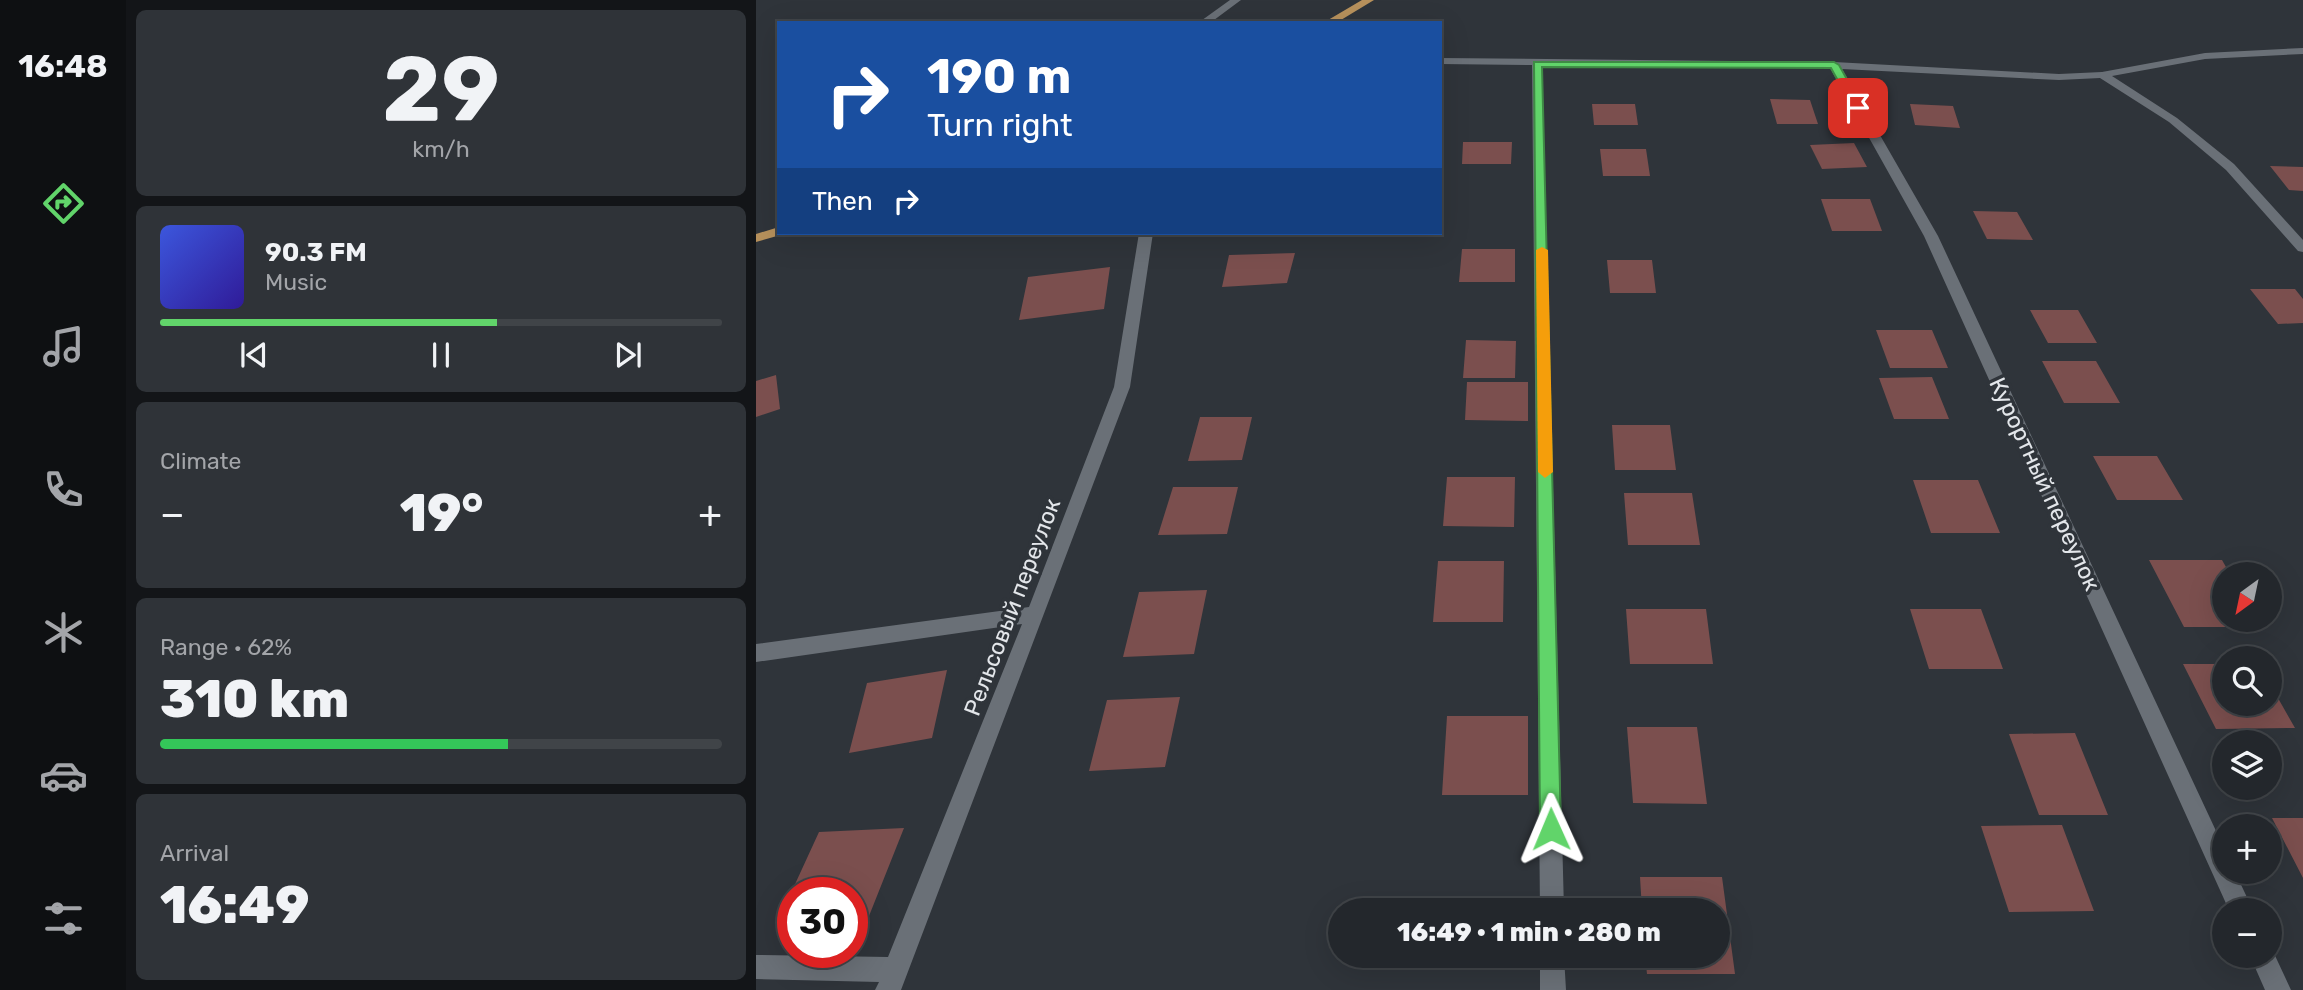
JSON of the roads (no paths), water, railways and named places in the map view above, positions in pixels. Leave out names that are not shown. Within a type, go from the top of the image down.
[{"type":"main road","points":[[1332,21],[1369,0]]},
{"type":"main road","points":[[756,238],[777,232]]},
{"type":"street","points":[[1206,21],[1236,0]]},
{"type":"street","points":[[1442,61],[1834,65],[2059,77],[2102,75],[2205,56],[2300,53]]},
{"type":"street","points":[[1537,64],[1552,898]]},
{"type":"street","name":"Курортный переулок","points":[[1834,65],[1931,236],[2235,898]]},
{"type":"street","points":[[2102,75],[2173,120],[2230,167],[2303,248]]},
{"type":"street","name":"Рельсовый переулок","points":[[892,980],[1122,387],[1146,235]]},
{"type":"street","points":[[756,653],[1036,614]]},
{"type":"street","points":[[756,967],[892,980]]},
{"type":"street","points":[[1552,968],[1553,990]]},
{"type":"street","points":[[2267,968],[2277,990]]}]
